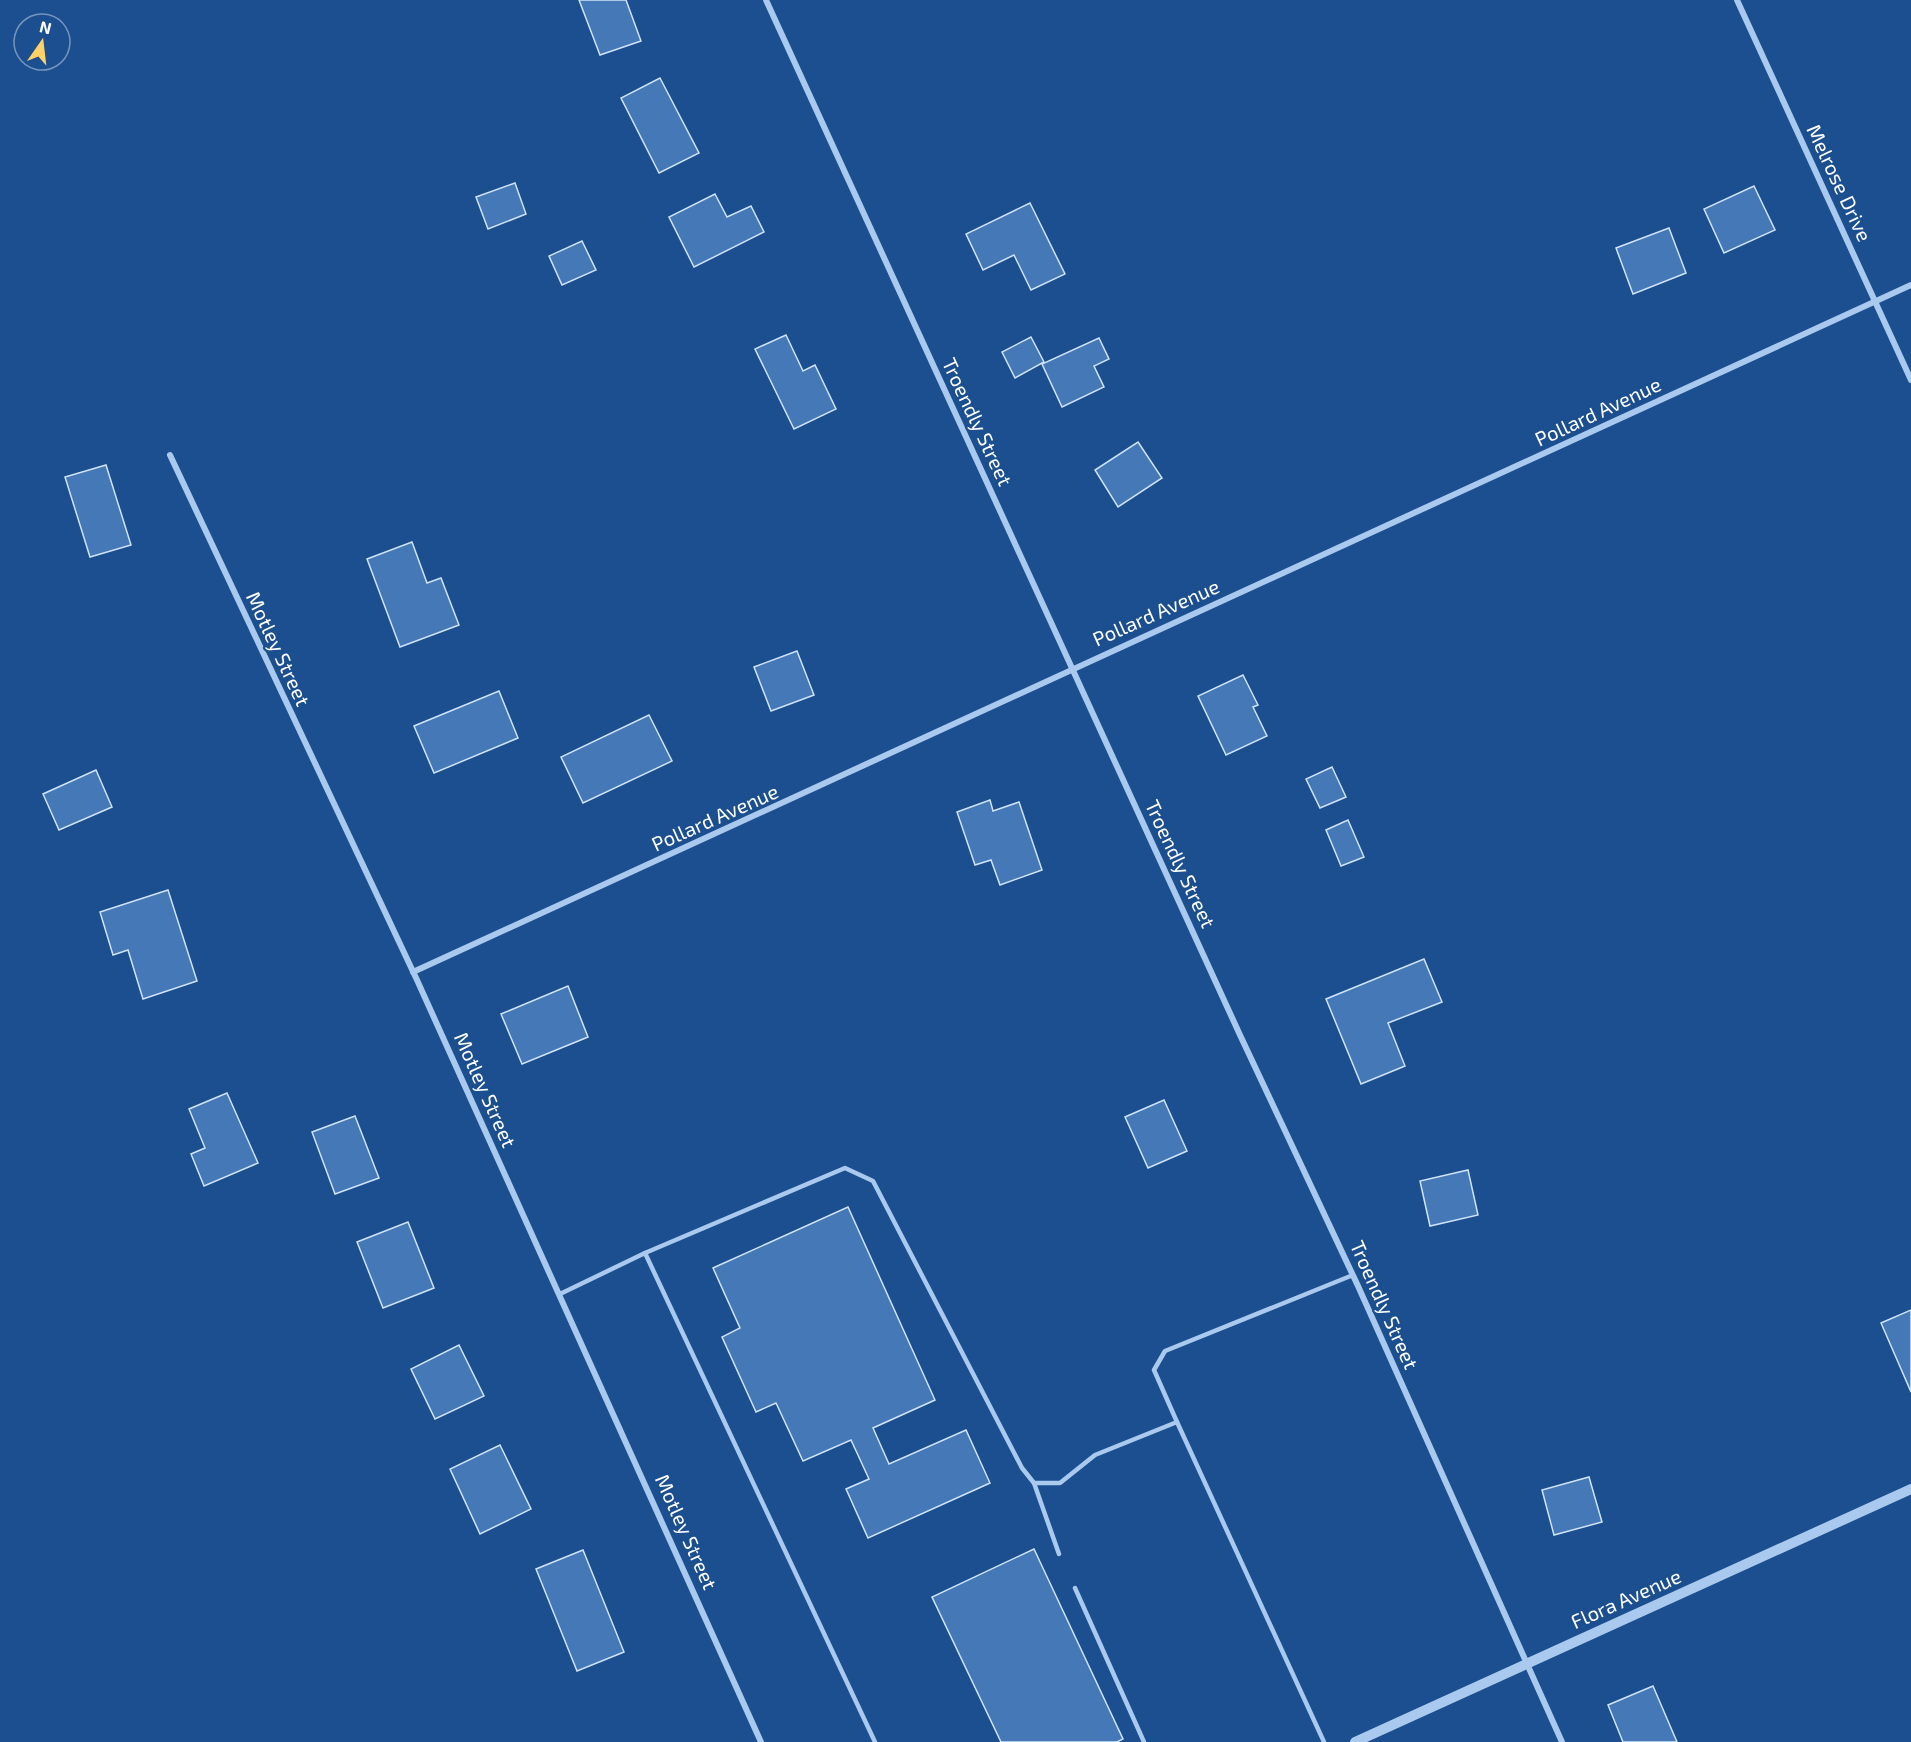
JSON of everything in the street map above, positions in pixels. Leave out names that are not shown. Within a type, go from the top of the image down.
[{"type":"street","name":"Troendly Street","points":[[766,0],[1072,669],[1353,1275],[1562,1742]]},
{"type":"street","name":"Melrose Drive","points":[[1737,0],[1911,380]]},
{"type":"street","name":"Pollard Avenue","points":[[414,972],[762,815],[1072,669],[1489,481],[1911,285]]},
{"type":"street","name":"Motley Street","points":[[170,455],[414,972],[761,1742]]},
{"type":"street","name":"Flora Avenue","points":[[1355,1742],[1911,1489]]},
{"type":"lane","points":[[560,1294],[645,1253],[845,1168],[873,1181],[1022,1468],[1035,1483],[1059,1554]]},
{"type":"lane","points":[[645,1253],[875,1742]]},
{"type":"lane","points":[[1324,1742],[1154,1370],[1165,1352],[1353,1275]]},
{"type":"lane","points":[[1035,1483],[1060,1483],[1095,1455],[1178,1422]]},
{"type":"lane","points":[[1075,1588],[1144,1742]]},
{"type":"building","points":[[579,0],[626,0],[641,41],[600,55]]},
{"type":"building","points":[[660,78],[699,153],[659,173],[621,98]]},
{"type":"building","points":[[515,183],[526,214],[488,229],[476,197]]},
{"type":"building","points":[[1754,186],[1775,230],[1724,253],[1704,209]]},
{"type":"building","points":[[715,194],[727,217],[751,206],[764,232],[694,267],[669,217]]},
{"type":"building","points":[[1030,203],[1065,274],[1031,290],[1014,255],[983,270],[966,234]]},
{"type":"building","points":[[1669,228],[1686,273],[1633,294],[1616,248]]},
{"type":"building","points":[[582,241],[596,270],[562,285],[549,256]]},
{"type":"building","points":[[786,335],[803,371],[815,365],[836,409],[794,429],[755,349]]},
{"type":"building","points":[[1031,337],[1044,362],[1015,378],[1002,352]]},
{"type":"building","points":[[1099,338],[1109,359],[1094,366],[1104,387],[1062,407],[1042,364]]},
{"type":"building","points":[[1138,442],[1162,478],[1118,507],[1095,470]]},
{"type":"building","points":[[106,465],[131,545],[90,557],[65,477]]},
{"type":"building","points":[[412,542],[427,583],[441,578],[459,625],[400,647],[367,559]]},
{"type":"building","points":[[797,651],[814,695],[771,711],[754,667]]},
{"type":"building","points":[[1243,675],[1258,705],[1253,707],[1267,736],[1226,755],[1198,696]]},
{"type":"building","points":[[499,691],[518,738],[434,773],[414,726]]},
{"type":"building","points":[[649,715],[672,761],[583,803],[561,757]]},
{"type":"building","points":[[1332,767],[1346,797],[1320,808],[1306,779]]},
{"type":"building","points":[[96,770],[112,807],[59,830],[43,794]]},
{"type":"building","points":[[990,800],[993,811],[1019,802],[1042,870],[1000,885],[991,860],[975,865],[957,812]]},
{"type":"building","points":[[1348,820],[1364,857],[1341,866],[1326,830]]},
{"type":"building","points":[[168,890],[197,981],[143,999],[128,950],[113,955],[100,912]]},
{"type":"building","points":[[1424,959],[1442,1002],[1388,1023],[1405,1066],[1361,1084],[1326,999]]},
{"type":"building","points":[[568,986],[588,1037],[522,1064],[501,1014]]},
{"type":"building","points":[[227,1093],[258,1163],[204,1186],[191,1154],[205,1148],[189,1109]]},
{"type":"building","points":[[1164,1100],[1187,1151],[1148,1168],[1125,1117]]},
{"type":"building","points":[[355,1116],[379,1178],[335,1194],[312,1132]]},
{"type":"building","points":[[1468,1170],[1478,1215],[1430,1226],[1420,1181]]},
{"type":"building","points":[[848,1207],[935,1400],[873,1428],[889,1464],[966,1430],[990,1483],[868,1538],[846,1489],[869,1479],[851,1440],[803,1461],[776,1403],[756,1412],[722,1337],[740,1328],[713,1268]]},
{"type":"building","points":[[408,1222],[434,1288],[383,1308],[357,1242]]},
{"type":"building","points":[[1911,1310],[1911,1392],[1881,1323]]},
{"type":"building","points":[[459,1345],[484,1396],[435,1419],[411,1369]]},
{"type":"building","points":[[500,1445],[531,1509],[480,1534],[450,1469]]},
{"type":"building","points":[[1589,1477],[1602,1522],[1554,1535],[1542,1490]]},
{"type":"building","points":[[1034,1549],[1123,1739],[1117,1742],[1001,1742],[932,1597]]},
{"type":"building","points":[[583,1550],[624,1652],[577,1671],[536,1569]]},
{"type":"building","points":[[1653,1686],[1677,1742],[1623,1742],[1608,1705]]}]
